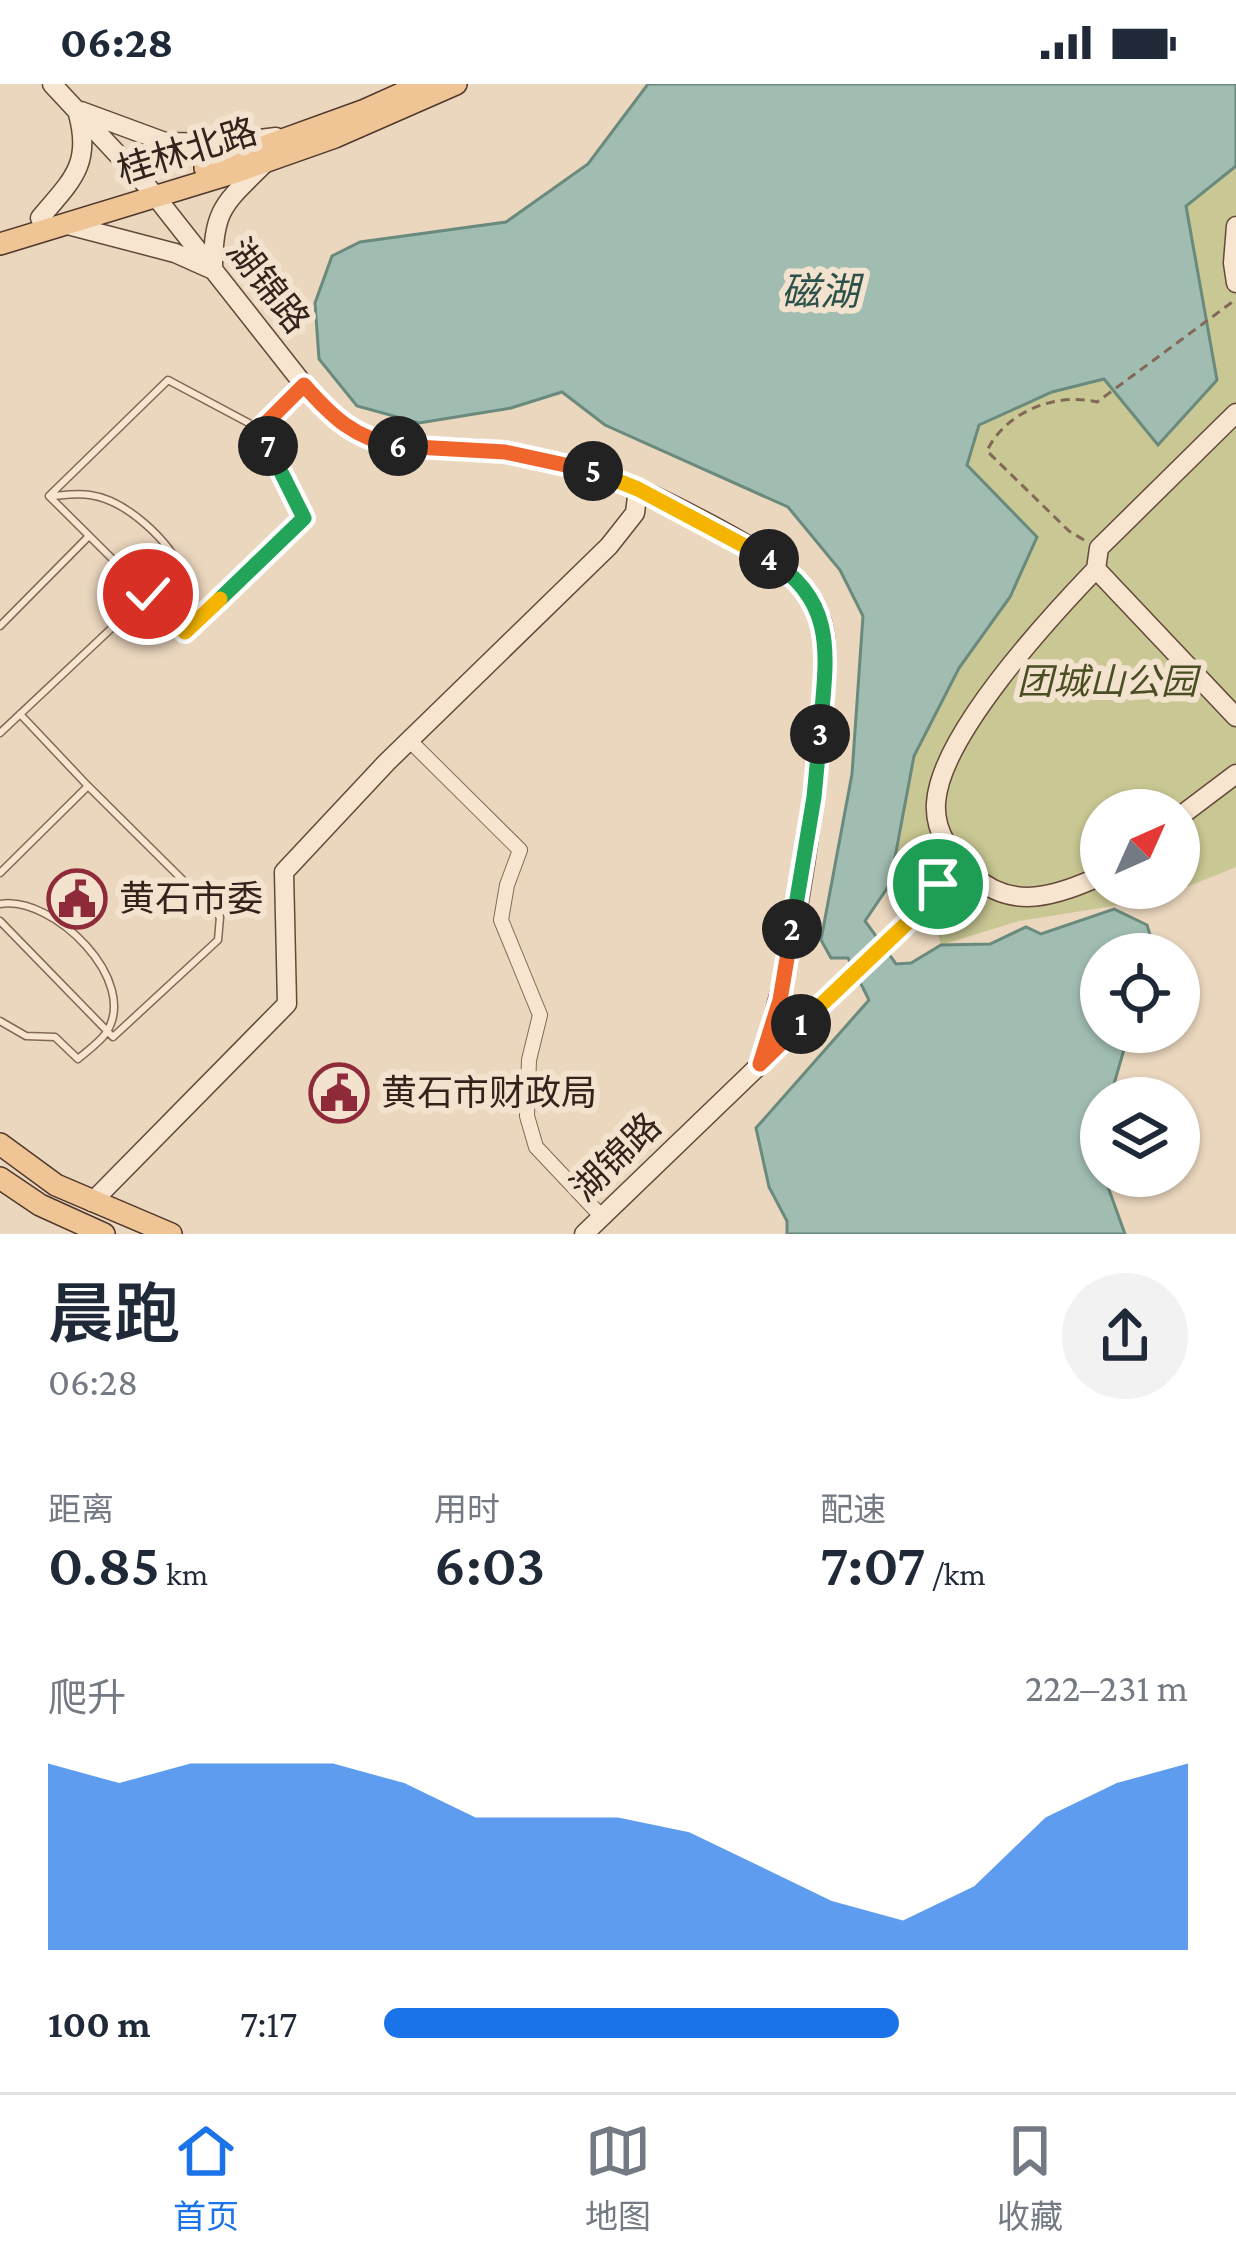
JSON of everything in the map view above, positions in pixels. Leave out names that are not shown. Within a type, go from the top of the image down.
[{"type":"main road","name":"桂林北路","points":[[0,244],[152,192],[423,84]]},
{"type":"main road","name":"桂林北路","points":[[0,229],[266,161],[335,137],[456,84]]},
{"type":"main road","points":[[0,1144],[56,1185],[171,1234]]},
{"type":"main road","points":[[0,1178],[40,1205],[104,1234]]},
{"type":"street","name":"湖锦路","points":[[52,84],[152,192],[330,415],[373,442],[505,452],[599,473],[775,562],[810,596],[827,639],[814,797],[780,1000],[760,1064]]},
{"type":"street","points":[[77,110],[165,142],[227,143],[297,134]]},
{"type":"street","points":[[40,218],[71,181],[83,156],[84,135],[77,110]]},
{"type":"street","points":[[64,224],[175,253],[213,270],[218,213],[266,161]]},
{"type":"street","points":[[1236,226],[1236,283]]},
{"type":"street","points":[[928,903],[943,862],[944,842],[936,817],[938,788],[960,740],[1012,666],[1096,569],[1099,548],[1163,481],[1232,426]]},
{"type":"street","points":[[92,1202],[287,1004],[284,872],[410,740],[609,546],[635,513],[638,489]]},
{"type":"street","points":[[1096,569],[1236,717]]},
{"type":"street","points":[[410,740],[520,850],[507,885],[502,920],[540,1016],[529,1060],[527,1116],[536,1147],[602,1217]]},
{"type":"street","points":[[1200,801],[1236,774]]},
{"type":"street","points":[[944,842],[984,884],[1007,895],[1032,898],[1080,883]]},
{"type":"street","points":[[928,903],[948,891],[984,884]]},
{"type":"street","name":"湖锦路","points":[[584,1234],[928,903]]},
{"type":"lane","points":[[49,496],[169,380],[260,429],[304,518],[185,632]]},
{"type":"lane","points":[[260,429],[304,385]]},
{"type":"lane","points":[[49,496],[88,494],[112,501],[152,530],[182,571],[187,592],[185,632]]},
{"type":"lane","points":[[49,496],[185,632]]},
{"type":"lane","points":[[0,626],[89,536]]},
{"type":"lane","points":[[0,733],[148,594]]},
{"type":"lane","points":[[0,921],[113,1037],[218,940],[220,917],[20,714]]},
{"type":"lane","points":[[0,873],[88,786]]},
{"type":"lane","points":[[0,904],[40,908],[80,937],[108,980],[112,1001],[108,1031],[78,1059],[55,1037],[26,1036],[0,1021]]},
{"type":"path","points":[[1086,542],[987,451],[997,430],[1036,407],[1077,397],[1097,402],[1236,298]]},
{"type":"green space","name":"团城山公园","points":[[1236,166],[1236,867],[1200,882],[1200,789],[1080,789],[1080,909],[1094,909],[1019,921],[941,945],[928,903],[890,884],[913,756],[959,668],[1010,597],[967,465],[979,425],[1052,392],[1104,378],[1158,444],[1217,380],[1186,206]]},
{"type":"water","name":"磁湖","points":[[648,84],[1236,84],[1236,166],[1186,206],[1217,380],[1158,445],[1104,379],[1052,392],[979,425],[967,465],[1037,537],[1010,597],[959,668],[914,756],[890,884],[865,921],[896,964],[911,963],[941,945],[990,944],[1026,927],[1041,934],[1114,909],[1147,925],[1150,933],[1080,933],[1080,1053],[1123,1053],[1116,1077],[1080,1077],[1080,1197],[1112,1197],[1125,1234],[787,1234],[787,1221],[769,1187],[756,1128],[869,1000],[848,958],[831,958],[821,940],[852,774],[863,616],[840,570],[788,507],[605,425],[562,392],[511,408],[419,423],[357,406],[319,359],[315,303],[332,256],[360,242],[506,222],[588,164]]},
{"type":"place","name":"黄石市委","points":[[77,899]]},
{"type":"place","name":"黄石市财政局","points":[[339,1093]]},
{"type":"route","points":[[148,594],[185,632],[304,518],[260,429],[304,385],[330,415],[373,442],[505,452],[599,473],[775,562],[810,596],[827,639],[807,847],[780,1000],[760,1064],[928,903],[938,884]]}]
